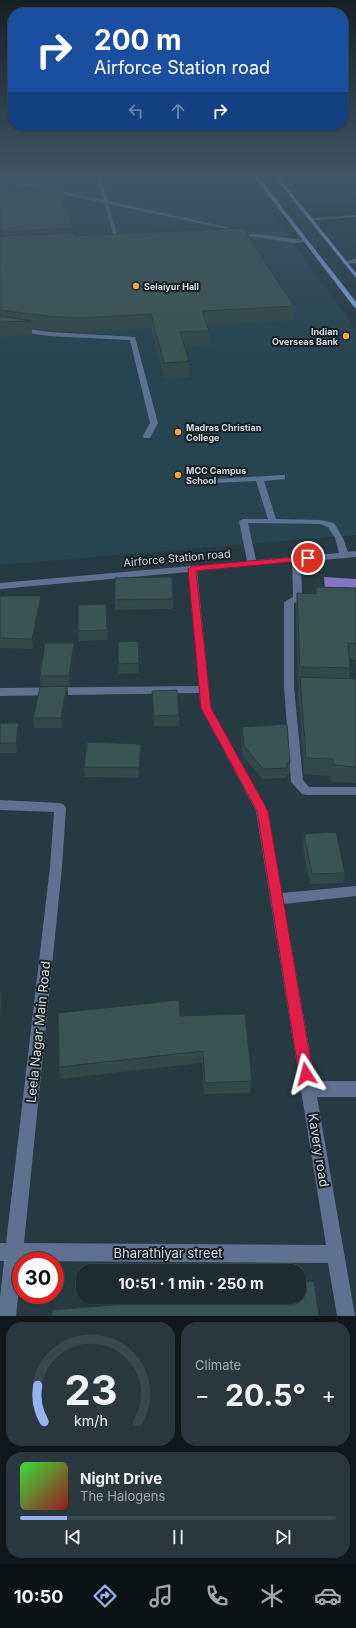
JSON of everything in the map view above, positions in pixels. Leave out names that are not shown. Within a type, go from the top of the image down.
[{"type":"main road","points":[[301,236],[356,306]]},
{"type":"main road","points":[[324,236],[356,276]]},
{"type":"street","points":[[116,236],[117,241]]},
{"type":"street","points":[[265,236],[304,241]]},
{"type":"street","points":[[110,242],[125,241]]},
{"type":"street","points":[[344,262],[356,261]]},
{"type":"street","points":[[0,327],[49,334],[133,338],[154,423],[147,436]]},
{"type":"street","points":[[216,481],[282,477]]},
{"type":"street","points":[[259,479],[273,521]]},
{"type":"street","points":[[252,563],[243,521],[320,522],[331,525],[339,538],[344,555]]},
{"type":"street","name":"Airforce Station road","points":[[0,586],[356,554]]},
{"type":"street","points":[[296,560],[298,598]]},
{"type":"street","name":"Kavery road","points":[[192,569],[206,708],[262,811],[346,1316]]},
{"type":"street","points":[[320,598],[298,598],[289,602],[296,782],[306,791],[356,791]]},
{"type":"street","points":[[0,692],[204,690]]},
{"type":"street","name":"Leela Nagar Main Road","points":[[0,805],[60,808],[56,867],[7,1252],[7,1316]]},
{"type":"street","points":[[277,899],[356,891]]},
{"type":"street","points":[[309,1089],[356,1090]]},
{"type":"street","name":"Bharathiyar street","points":[[7,1252],[336,1254]]},
{"type":"shaded area","name":"Madras Christian College","points":[[0,236],[289,236],[356,329],[356,535],[0,565]]},
{"type":"shaded area","points":[[324,577],[356,579],[356,590],[325,589]]},
{"type":"building","name":"Selaiyur Hall","points":[[0,236],[249,236],[294,306],[202,311],[209,331],[180,332],[189,361],[164,363],[151,314],[80,318],[0,310]]},
{"type":"building","points":[[0,316],[31,321],[0,322]]},
{"type":"building","points":[[172,577],[173,599],[115,600],[115,578]]},
{"type":"building","points":[[316,587],[356,588],[356,644],[348,643],[350,668],[300,667],[297,593],[316,594]]},
{"type":"building","points":[[0,596],[41,596],[32,639],[0,638]]},
{"type":"building","points":[[106,604],[107,630],[78,631],[78,605]]},
{"type":"building","points":[[138,641],[139,663],[118,664],[118,642]]},
{"type":"building","points":[[45,643],[74,643],[69,676],[40,676]]},
{"type":"building","points":[[300,677],[356,679],[356,767],[334,765],[333,759],[306,758]]},
{"type":"building","points":[[67,686],[61,718],[33,718],[40,687]]},
{"type":"building","points":[[177,690],[179,715],[154,716],[152,691]]},
{"type":"building","points":[[0,723],[19,723],[16,743],[0,743]]},
{"type":"building","points":[[287,724],[290,763],[287,763],[287,768],[263,769],[244,746],[242,727]]},
{"type":"building","points":[[87,742],[141,744],[139,768],[84,767]]},
{"type":"building","points":[[336,832],[345,873],[312,874],[304,834]]},
{"type":"building","points":[[0,992],[2,992],[0,1030]]},
{"type":"building","points":[[179,1000],[180,1016],[245,1014],[252,1081],[205,1083],[203,1051],[59,1067],[58,1013]]},
{"type":"building","points":[[314,1281],[319,1316],[52,1316],[52,1310],[124,1304],[306,1304],[306,1282]]},
{"type":"place","name":"Selaiyur Hall","points":[[136,286]]},
{"type":"place","name":"Indian Overseas Bank","points":[[346,336]]},
{"type":"place","name":"Madras Christian College","points":[[178,432]]},
{"type":"place","name":"MCC Campus School","points":[[178,475]]},
{"type":"route","points":[[306,1074],[262,811],[206,708],[192,569],[308,558]]}]
